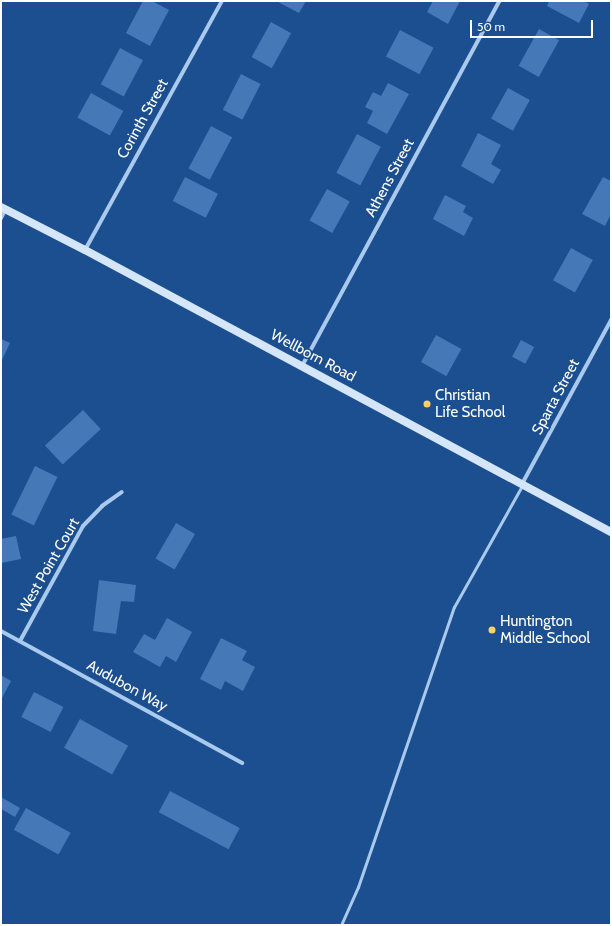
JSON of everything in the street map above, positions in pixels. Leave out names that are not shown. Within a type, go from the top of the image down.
[{"type":"street","name":"Corinth Street","points":[[85,250],[222,1]]},
{"type":"street","name":"Athens Street","points":[[302,366],[499,1]]},
{"type":"street","name":"Wellborn Road","points":[[3,208],[85,250],[611,532]]},
{"type":"street","points":[[1,218],[3,208]]},
{"type":"street","name":"Sparta Street","points":[[522,484],[611,320]]},
{"type":"street","name":"West Point Court","points":[[20,641],[83,526],[102,506],[122,492]]},
{"type":"street","name":"Audubon Way","points":[[1,631],[242,763]]},
{"type":"lane","points":[[341,925],[360,879],[454,607],[522,484]]},
{"type":"building","points":[[143,1],[152,1],[169,10],[150,46],[126,33]]},
{"type":"building","points":[[276,1],[306,1],[299,13]]},
{"type":"building","points":[[433,1],[460,1],[448,24],[427,12]]},
{"type":"building","points":[[549,1],[584,1],[589,4],[579,23],[547,6]]},
{"type":"building","points":[[271,22],[291,33],[272,68],[252,57]]},
{"type":"building","points":[[539,29],[559,40],[539,77],[519,66]]},
{"type":"building","points":[[400,30],[434,48],[419,74],[386,56]]},
{"type":"building","points":[[120,48],[143,60],[124,96],[101,84]]},
{"type":"building","points":[[241,74],[261,84],[242,120],[223,110]]},
{"type":"building","points":[[388,83],[409,94],[387,134],[367,123],[373,111],[365,107],[373,92],[381,96]]},
{"type":"building","points":[[508,88],[530,100],[513,131],[491,119]]},
{"type":"building","points":[[91,93],[123,111],[110,135],[77,117]]},
{"type":"building","points":[[211,126],[232,137],[210,180],[188,168]]},
{"type":"building","points":[[478,133],[501,145],[491,164],[501,170],[493,184],[461,166]]},
{"type":"building","points":[[357,134],[381,147],[360,186],[336,173]]},
{"type":"building","points":[[185,177],[218,194],[206,218],[173,201]]},
{"type":"building","points":[[603,177],[611,181],[611,214],[605,226],[582,214]]},
{"type":"building","points":[[327,189],[350,202],[332,233],[310,220]]},
{"type":"building","points":[[445,195],[466,206],[463,212],[473,218],[464,236],[433,219]]},
{"type":"building","points":[[571,248],[593,260],[575,292],[553,280]]},
{"type":"building","points":[[436,335],[461,349],[446,376],[421,362]]},
{"type":"building","points":[[1,339],[10,343],[1,362]]},
{"type":"building","points":[[521,340],[534,347],[525,364],[512,357]]},
{"type":"building","points":[[83,410],[101,429],[63,464],[45,445]]},
{"type":"building","points":[[35,466],[57,477],[34,525],[11,515]]},
{"type":"building","points":[[176,523],[195,534],[175,570],[156,559]]},
{"type":"building","points":[[16,536],[21,559],[1,563],[1,539]]},
{"type":"building","points":[[99,580],[136,585],[134,602],[121,601],[116,634],[93,631]]},
{"type":"building","points":[[167,618],[192,632],[176,662],[166,656],[160,667],[133,652],[144,634],[155,640]]},
{"type":"building","points":[[221,638],[247,651],[242,660],[255,667],[243,691],[225,681],[221,690],[200,679]]},
{"type":"building","points":[[1,675],[11,681],[1,700]]},
{"type":"building","points":[[34,692],[63,707],[51,732],[21,717]]},
{"type":"building","points":[[80,719],[128,746],[112,775],[64,748]]},
{"type":"building","points":[[170,791],[240,828],[228,849],[159,812]]},
{"type":"building","points":[[1,797],[20,808],[15,817],[1,809]]},
{"type":"building","points":[[26,808],[71,833],[58,855],[14,830]]},
{"type":"place","name":"Christian Life School","points":[[427,404]]},
{"type":"place","name":"Huntington Middle School","points":[[492,630]]}]
